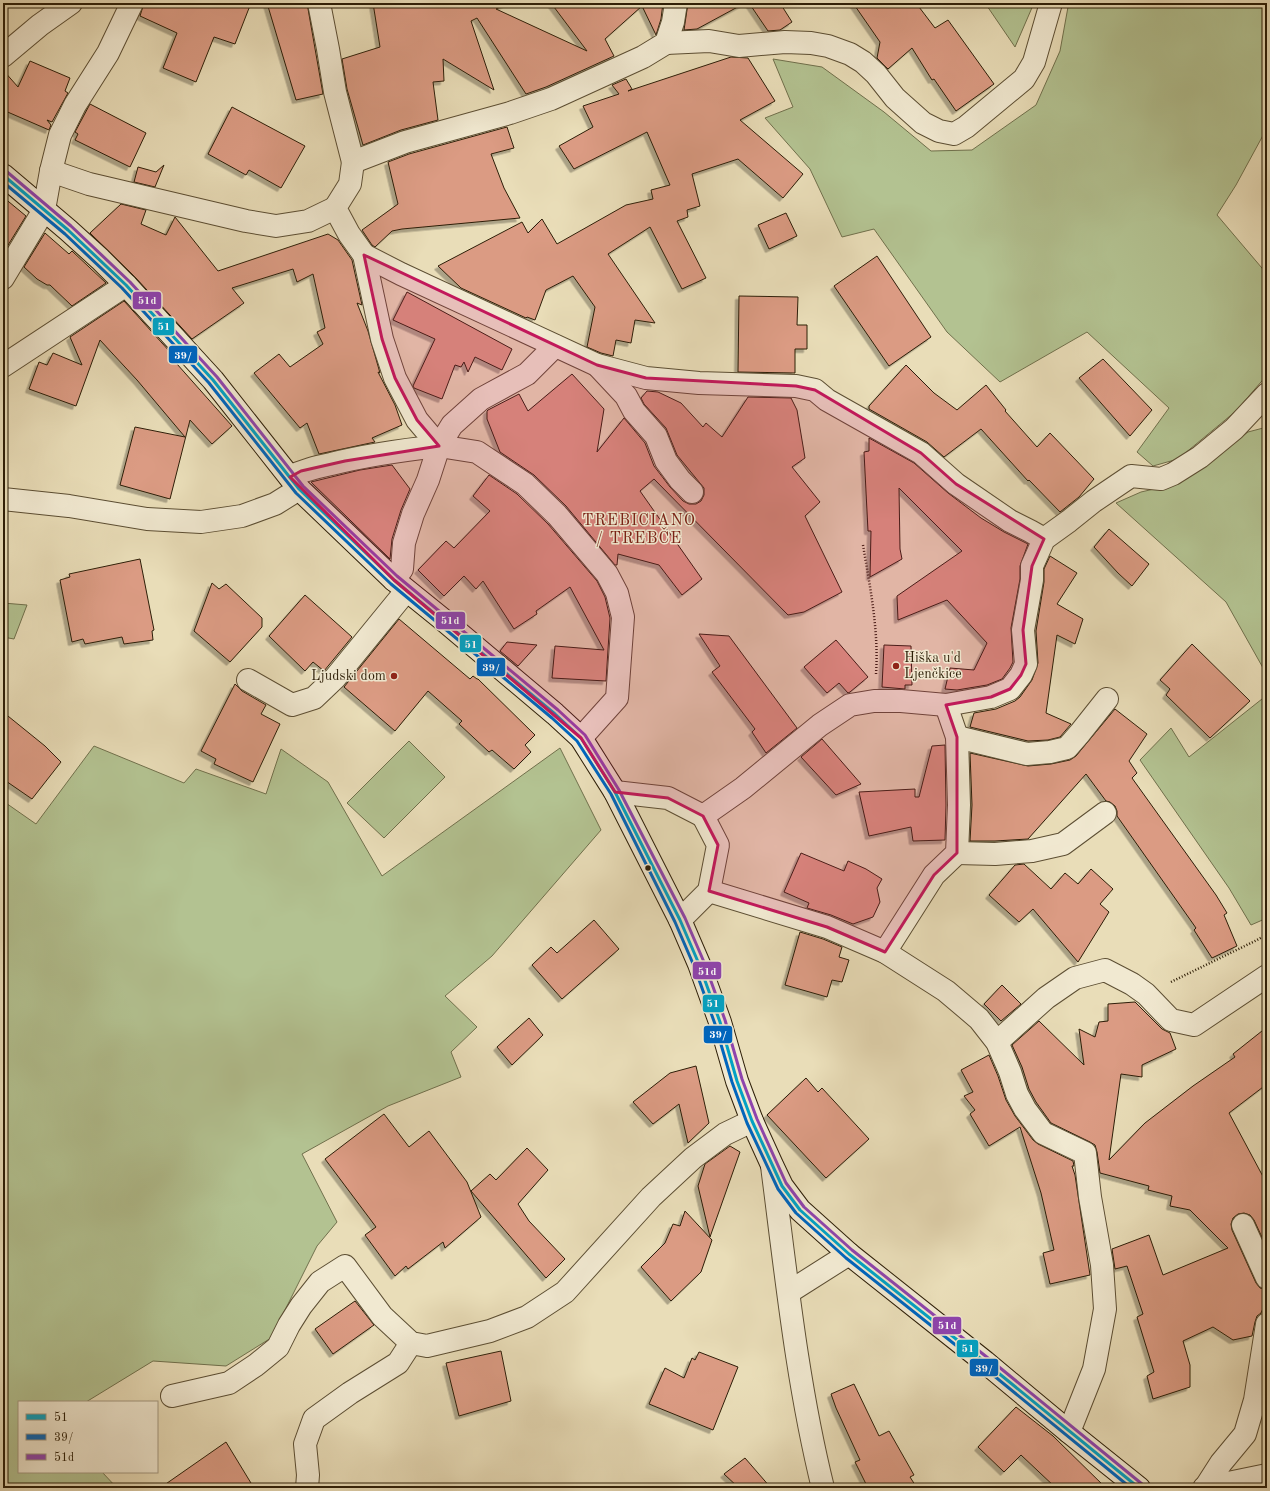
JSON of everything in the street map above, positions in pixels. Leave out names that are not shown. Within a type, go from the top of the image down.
[{"type":"street","points":[[3,56],[40,25],[71,3]]},
{"type":"street","points":[[3,278],[44,210],[51,171],[60,135],[75,105],[108,53],[132,3]]},
{"type":"street","points":[[51,171],[89,184],[246,221],[276,226],[308,221],[335,208],[350,184],[353,162],[335,92],[319,3]]},
{"type":"street","points":[[666,43],[673,22],[676,3]]},
{"type":"street","points":[[353,162],[405,142],[510,113],[552,99],[643,57],[666,43],[709,41],[739,46],[785,42],[811,43],[828,46],[850,54],[863,62],[876,74],[895,98],[923,123],[939,132],[954,134],[966,127],[1024,79],[1034,62],[1051,3]]},
{"type":"street","points":[[3,174],[79,239],[126,285],[213,380],[295,483],[400,586],[441,618],[581,738],[615,792],[680,920],[699,964],[720,1022],[737,1081],[752,1121],[782,1186],[800,1210],[849,1254],[985,1362],[1139,1488]]},
{"type":"street","points":[[335,208],[349,234],[364,255],[382,339],[395,378],[417,420],[439,446]]},
{"type":"street","points":[[364,255],[401,274],[597,365],[646,378],[700,383],[796,386],[815,390],[834,404],[921,453],[956,484],[1010,521],[1044,539]]},
{"type":"street","points":[[3,366],[126,285]]},
{"type":"street","points":[[248,680],[292,704],[314,698],[335,678],[400,586],[404,543],[413,514],[428,480],[439,446],[452,425],[481,399],[527,374],[555,346]]},
{"type":"street","points":[[597,365],[626,396],[634,411],[656,436],[666,460],[680,480],[692,492]]},
{"type":"street","points":[[702,816],[743,788],[820,725],[850,705],[874,701],[901,701],[946,706],[991,697],[1010,689],[1021,675],[1026,664],[1023,630],[1032,580],[1032,566],[1044,539],[1094,501],[1131,476],[1161,479],[1180,470],[1200,457],[1234,429],[1267,394]]},
{"type":"street","points":[[3,499],[70,506],[147,519],[201,522],[242,516],[275,504],[295,483],[301,471],[344,460],[396,450],[439,446],[477,452],[525,484],[557,515],[607,574],[617,593],[623,617],[617,698],[581,738]]},
{"type":"street","points":[[957,737],[1027,754],[1050,752],[1067,748],[1107,699]]},
{"type":"street","points":[[885,952],[934,875],[957,853],[959,805],[957,737],[946,706]]},
{"type":"street","points":[[615,792],[668,798],[702,816],[718,845],[709,890],[680,920]]},
{"type":"street","points":[[957,853],[994,854],[1032,851],[1063,844],[1105,813]]},
{"type":"street","points":[[709,890],[826,927],[885,952],[946,991],[979,1019],[997,1042],[1010,1072],[1017,1094],[1025,1109],[1043,1133],[1085,1153],[1090,1197],[1102,1264],[1105,1309],[1094,1369],[1069,1432]]},
{"type":"street","points":[[997,1042],[1046,998],[1076,978],[1105,970],[1132,984],[1146,994],[1171,1020],[1194,1025],[1267,976]]},
{"type":"street","points":[[172,1396],[229,1383],[256,1364],[278,1347],[301,1306],[320,1282],[345,1266],[382,1316],[411,1343],[427,1346],[490,1331],[527,1317],[565,1292],[651,1197],[693,1158],[725,1134],[752,1121]]},
{"type":"street","points":[[772,1165],[802,1389],[823,1488]]},
{"type":"street","points":[[1244,1225],[1267,1278]]},
{"type":"street","points":[[789,1292],[849,1254]]},
{"type":"street","points":[[1205,1488],[1244,1434],[1255,1400],[1267,1324]]},
{"type":"street","points":[[307,1488],[308,1475],[305,1444],[314,1419],[350,1392],[398,1363],[411,1343]]},
{"type":"street","points":[[1205,1488],[1267,1475]]},
{"type":"path","points":[[1267,206],[1267,247]]},
{"type":"path","points":[[863,545],[876,634],[877,655],[874,701]]},
{"type":"path","points":[[1146,994],[1267,934]]},
{"type":"highlighted area","points":[[364,255],[597,365],[646,378],[796,386],[815,390],[921,453],[956,484],[1044,539],[1032,566],[1023,630],[1026,664],[1021,675],[1010,689],[991,697],[946,705],[957,737],[957,853],[934,875],[885,952],[827,927],[709,891],[718,845],[703,816],[668,798],[615,792],[581,738],[394,580],[290,477],[301,471],[345,461],[439,446],[417,420],[395,378],[382,339]]},
{"type":"green space","points":[[985,3],[1034,3],[1015,47]]},
{"type":"green space","points":[[1075,3],[1267,3],[1267,128],[1236,185],[1217,215],[1267,274],[1267,375],[1236,411],[1178,459],[1153,466],[1137,452],[1169,408],[1087,332],[1000,382],[947,332],[874,229],[842,237],[810,169],[765,118],[793,107],[773,59],[822,67],[884,112],[931,151],[972,150],[1036,105],[1060,51],[1068,7]]},
{"type":"green space","points":[[1267,427],[1267,675],[1226,602],[1116,503],[1141,492],[1180,483],[1248,432]]},
{"type":"green space","points":[[3,603],[27,605],[14,639],[3,637]]},
{"type":"green space","points":[[1267,695],[1267,918],[1251,925],[1229,888],[1140,760],[1171,728],[1189,757]]},
{"type":"green space","points":[[409,741],[445,777],[384,838],[347,803]]},
{"type":"green space","points":[[94,746],[184,783],[196,769],[266,794],[281,749],[328,782],[382,876],[560,748],[601,830],[492,956],[445,996],[477,1027],[451,1052],[461,1077],[388,1106],[302,1154],[337,1222],[317,1246],[271,1338],[226,1366],[153,1361],[88,1401],[18,1401],[18,1473],[103,1473],[117,1488],[3,1488],[3,801],[36,824]]},
{"type":"building","points":[[144,3],[251,3],[235,44],[214,37],[196,82],[163,68],[177,33],[140,16]]},
{"type":"building","points":[[267,3],[307,3],[323,94],[296,100]]},
{"type":"building","points":[[373,3],[508,3],[496,9],[587,51],[551,3],[663,3],[661,19],[656,35],[642,6],[605,39],[614,56],[546,87],[526,94],[477,18],[471,21],[494,90],[443,59],[444,81],[433,82],[438,120],[401,130],[363,145],[347,89],[342,59],[380,47]]},
{"type":"building","points":[[688,3],[745,3],[697,29],[684,30]]},
{"type":"building","points":[[749,3],[780,3],[792,22],[780,30],[768,31]]},
{"type":"building","points":[[853,3],[916,3],[935,28],[948,20],[994,84],[956,111],[934,79],[932,80],[912,48],[888,69],[877,58],[880,42]]},
{"type":"building","points":[[731,57],[748,58],[775,101],[740,120],[803,174],[783,198],[738,159],[692,174],[700,206],[687,210],[688,217],[677,221],[706,278],[682,289],[650,227],[608,254],[655,323],[635,320],[631,343],[616,340],[613,356],[587,347],[595,307],[573,276],[546,290],[535,320],[526,318],[461,288],[438,266],[522,222],[528,233],[542,219],[557,244],[626,205],[653,199],[651,190],[670,185],[647,132],[574,169],[559,146],[593,127],[583,106],[619,94],[612,85],[626,79],[632,89],[628,91]]},
{"type":"building","points":[[30,61],[70,78],[65,91],[68,93],[52,122],[47,120],[51,125],[49,130],[3,110],[3,70],[18,87]]},
{"type":"building","points":[[90,104],[146,133],[130,167],[75,140],[78,134],[75,132]]},
{"type":"building","points":[[232,107],[305,146],[281,188],[249,170],[246,175],[208,154]]},
{"type":"building","points":[[507,127],[514,148],[491,154],[504,188],[520,218],[402,229],[392,231],[375,247],[372,245],[362,230],[398,204],[388,162],[409,154]]},
{"type":"building","points":[[164,165],[155,187],[134,182],[138,167],[156,172]]},
{"type":"building","points":[[3,197],[26,216],[5,250],[3,247]]},
{"type":"building","points":[[121,204],[146,210],[141,224],[166,235],[175,217],[218,271],[328,234],[338,240],[352,260],[362,305],[357,303],[368,331],[380,373],[378,372],[395,405],[402,425],[372,438],[375,442],[319,454],[307,423],[300,428],[254,373],[279,354],[290,367],[323,344],[317,332],[325,328],[313,274],[297,282],[293,269],[232,288],[244,303],[192,339],[135,277],[90,233]]},
{"type":"building","points":[[786,213],[797,236],[769,249],[758,225]]},
{"type":"building","points":[[45,233],[69,254],[72,251],[106,283],[72,306],[50,285],[47,285],[37,279],[24,267]]},
{"type":"building","points":[[877,256],[931,337],[889,366],[834,286]]},
{"type":"building","points":[[407,292],[512,349],[502,370],[475,357],[468,372],[464,362],[461,367],[455,365],[442,399],[414,388],[413,386],[435,339],[393,320]]},
{"type":"building","points":[[739,296],[798,297],[797,325],[807,325],[807,349],[795,349],[795,373],[738,372]]},
{"type":"building","points":[[124,301],[171,353],[169,355],[232,426],[212,444],[190,420],[170,499],[120,485],[135,427],[185,437],[137,380],[100,340],[76,406],[29,389],[39,362],[47,365],[53,353],[82,365],[70,337]]},
{"type":"building","points":[[1103,359],[1152,410],[1130,436],[1079,378]]},
{"type":"building","points":[[906,365],[934,393],[957,410],[986,385],[1006,410],[1005,411],[1037,447],[1050,433],[1094,479],[1079,497],[1060,512],[1029,480],[1028,481],[981,429],[944,457],[927,442],[869,409],[869,406]]},
{"type":"building","points":[[572,374],[604,409],[597,452],[624,418],[645,443],[654,466],[670,487],[683,501],[689,504],[696,504],[701,501],[704,495],[704,488],[677,455],[666,428],[644,404],[641,398],[647,391],[658,392],[681,403],[703,427],[706,423],[722,437],[748,397],[791,398],[797,410],[805,458],[792,467],[820,502],[805,516],[842,592],[804,612],[788,615],[654,479],[640,491],[702,579],[682,595],[659,565],[618,554],[617,565],[615,565],[566,506],[534,475],[500,452],[487,419],[488,410],[519,394],[528,411]]},
{"type":"building","points":[[869,438],[914,463],[948,493],[981,518],[1028,544],[1020,566],[1020,579],[1011,628],[1013,662],[1002,679],[987,685],[957,690],[945,689],[950,668],[974,670],[987,643],[947,600],[898,620],[897,596],[962,551],[899,488],[900,549],[902,559],[870,577],[871,531],[868,531],[864,452],[869,451]]},
{"type":"building","points":[[392,465],[410,489],[401,510],[392,539],[390,559],[311,482],[360,470]]},
{"type":"building","points":[[489,475],[517,494],[548,524],[597,581],[605,597],[610,618],[606,681],[552,678],[555,646],[604,650],[570,587],[536,611],[537,614],[514,629],[483,581],[476,589],[464,576],[444,596],[418,570],[446,541],[454,548],[490,511],[473,496]]},
{"type":"building","points":[[1109,529],[1149,564],[1132,586],[1094,547]]},
{"type":"building","points":[[1050,556],[1077,573],[1057,604],[1083,619],[1075,644],[1057,635],[1046,713],[1071,724],[1060,737],[1048,740],[1028,741],[970,727],[974,713],[996,709],[1015,701],[1020,697],[1032,680],[1038,663],[1036,631],[1044,582],[1044,569]]},
{"type":"building","points":[[140,559],[154,630],[152,631],[153,640],[124,644],[122,637],[85,644],[83,639],[72,642],[60,580],[70,577],[69,574]]},
{"type":"building","points":[[212,583],[219,589],[226,584],[262,618],[262,627],[230,662],[194,631]]},
{"type":"building","points":[[305,595],[352,637],[324,671],[313,662],[305,671],[269,636]]},
{"type":"building","points":[[399,619],[470,679],[473,676],[478,679],[535,735],[525,745],[531,752],[514,769],[492,750],[489,752],[459,724],[462,721],[428,691],[395,731],[344,687]]},
{"type":"building","points":[[699,634],[729,636],[797,728],[766,753],[752,732],[755,729],[712,672],[720,666]]},
{"type":"building","points":[[836,640],[868,677],[848,693],[839,683],[827,693],[804,667]]},
{"type":"building","points":[[507,642],[537,645],[518,666],[500,651]]},
{"type":"building","points":[[1192,644],[1250,701],[1210,738],[1166,695],[1170,689],[1160,680]]},
{"type":"building","name":"Hiška u'd Ljenčkice","points":[[884,645],[911,646],[912,685],[905,685],[905,689],[882,687]]},
{"type":"building","points":[[235,684],[242,691],[266,705],[261,714],[280,724],[253,782],[214,764],[216,759],[201,751]]},
{"type":"building","points":[[1115,709],[1147,734],[1129,761],[1137,773],[1132,778],[1216,895],[1227,913],[1224,915],[1237,946],[1212,958],[1194,930],[1196,928],[1117,816],[1115,806],[1106,801],[1086,774],[1028,839],[970,841],[972,805],[970,753],[1028,766],[1051,764],[1070,760],[1076,756]]},
{"type":"building","points":[[3,712],[45,746],[61,762],[32,799],[3,779]]},
{"type":"building","points":[[822,739],[861,784],[836,795],[801,757]]},
{"type":"building","points":[[945,745],[945,840],[913,841],[911,827],[869,836],[859,792],[915,789],[915,797],[919,797],[932,746]]},
{"type":"building","points":[[801,853],[844,871],[848,861],[866,869],[882,879],[877,888],[880,902],[873,917],[853,924],[831,915],[807,908],[809,903],[784,892]]},
{"type":"building","points":[[1024,864],[1051,889],[1065,873],[1078,884],[1091,869],[1113,889],[1100,904],[1109,912],[1078,962],[1033,909],[1019,922],[989,895],[1015,865]]},
{"type":"building","points":[[594,920],[619,949],[562,999],[532,965],[551,947],[557,953]]},
{"type":"building","points":[[800,932],[842,947],[839,957],[849,960],[842,982],[832,980],[827,997],[785,985]]},
{"type":"building","points":[[1002,985],[1021,1004],[1001,1021],[984,1004]]},
{"type":"building","points":[[1135,1002],[1162,1029],[1170,1033],[1176,1049],[1142,1065],[1142,1077],[1121,1074],[1109,1160],[1145,1123],[1193,1086],[1235,1057],[1233,1054],[1267,1027],[1267,1084],[1229,1113],[1267,1184],[1267,1248],[1254,1220],[1250,1215],[1244,1213],[1238,1214],[1233,1218],[1231,1224],[1232,1230],[1256,1283],[1260,1288],[1267,1290],[1267,1299],[1261,1313],[1257,1316],[1252,1336],[1233,1340],[1213,1327],[1183,1341],[1190,1365],[1190,1387],[1153,1399],[1147,1376],[1154,1372],[1137,1317],[1143,1314],[1127,1266],[1115,1269],[1112,1249],[1149,1235],[1163,1275],[1228,1248],[1190,1210],[1170,1206],[1172,1196],[1148,1190],[1149,1186],[1100,1173],[1095,1145],[1051,1123],[1036,1102],[1029,1089],[1022,1067],[1012,1045],[1039,1021],[1084,1065],[1079,1029],[1095,1037],[1099,1022],[1108,1021],[1108,1004]]},
{"type":"building","points":[[529,1018],[543,1035],[512,1065],[497,1047]]},
{"type":"building","points":[[989,1055],[1006,1100],[1015,1116],[1033,1140],[1038,1144],[1073,1161],[1074,1166],[1072,1166],[1075,1175],[1090,1275],[1050,1284],[1043,1253],[1054,1250],[1041,1193],[1020,1127],[989,1146],[970,1114],[975,1110],[964,1096],[973,1092],[961,1070]]},
{"type":"building","points":[[696,1066],[709,1123],[688,1143],[679,1104],[653,1124],[633,1102],[670,1073]]},
{"type":"building","points":[[806,1078],[818,1092],[822,1088],[869,1139],[826,1178],[767,1115]]},
{"type":"building","points":[[384,1114],[409,1147],[429,1131],[467,1182],[481,1217],[445,1248],[443,1242],[408,1269],[406,1266],[395,1276],[365,1235],[376,1227],[325,1159]]},
{"type":"building","points":[[730,1146],[740,1152],[710,1237],[698,1186],[705,1164]]},
{"type":"building","points":[[527,1148],[548,1170],[518,1204],[529,1221],[565,1259],[546,1278],[471,1191],[490,1174],[496,1180]]},
{"type":"building","points":[[685,1211],[712,1240],[701,1272],[671,1301],[641,1267],[665,1243],[673,1224],[680,1226]]},
{"type":"building","points":[[355,1301],[374,1325],[333,1354],[315,1329]]},
{"type":"building","points":[[501,1351],[511,1401],[459,1416],[446,1363]]},
{"type":"building","points":[[699,1352],[738,1367],[713,1430],[649,1404],[665,1368],[684,1378],[692,1358],[695,1360]]},
{"type":"building","points":[[854,1384],[879,1436],[889,1431],[914,1475],[910,1477],[917,1488],[868,1488],[855,1462],[860,1460],[831,1394]]},
{"type":"building","points":[[1016,1407],[1053,1436],[1106,1488],[1056,1488],[1021,1455],[1004,1472],[978,1447]]},
{"type":"building","points":[[226,1442],[254,1488],[160,1488]]},
{"type":"building","points":[[745,1458],[771,1488],[739,1488],[724,1474]]},
{"type":"transit line","name":"51d","points":[[6,171],[71,226],[130,282],[217,377],[303,486],[397,576],[558,710],[585,735],[619,790],[685,918],[704,962],[725,1020],[742,1079],[757,1119],[786,1183],[804,1207],[852,1250],[988,1358],[1142,1484]]},
{"type":"transit line","name":"51","points":[[3,175],[68,230],[126,285],[213,380],[299,489],[394,580],[555,714],[581,738],[615,792],[680,920],[699,964],[720,1022],[737,1081],[752,1121],[782,1186],[800,1210],[849,1254],[985,1362],[1139,1488]]},
{"type":"transit line","name":"39/","points":[[3,182],[65,234],[122,288],[209,383],[296,493],[391,584],[552,718],[577,741],[611,794],[675,922],[694,966],[715,1024],[732,1082],[747,1123],[778,1189],[796,1213],[846,1258],[982,1366],[1131,1488]]},
{"type":"place","name":"Hiška u'd Ljenčkice","points":[[896,666]]},
{"type":"place","name":"Ljudski dom","points":[[394,676]]},
{"type":"district","name":"TREBICIANO / TREBČE","points":[[639,530]]}]
